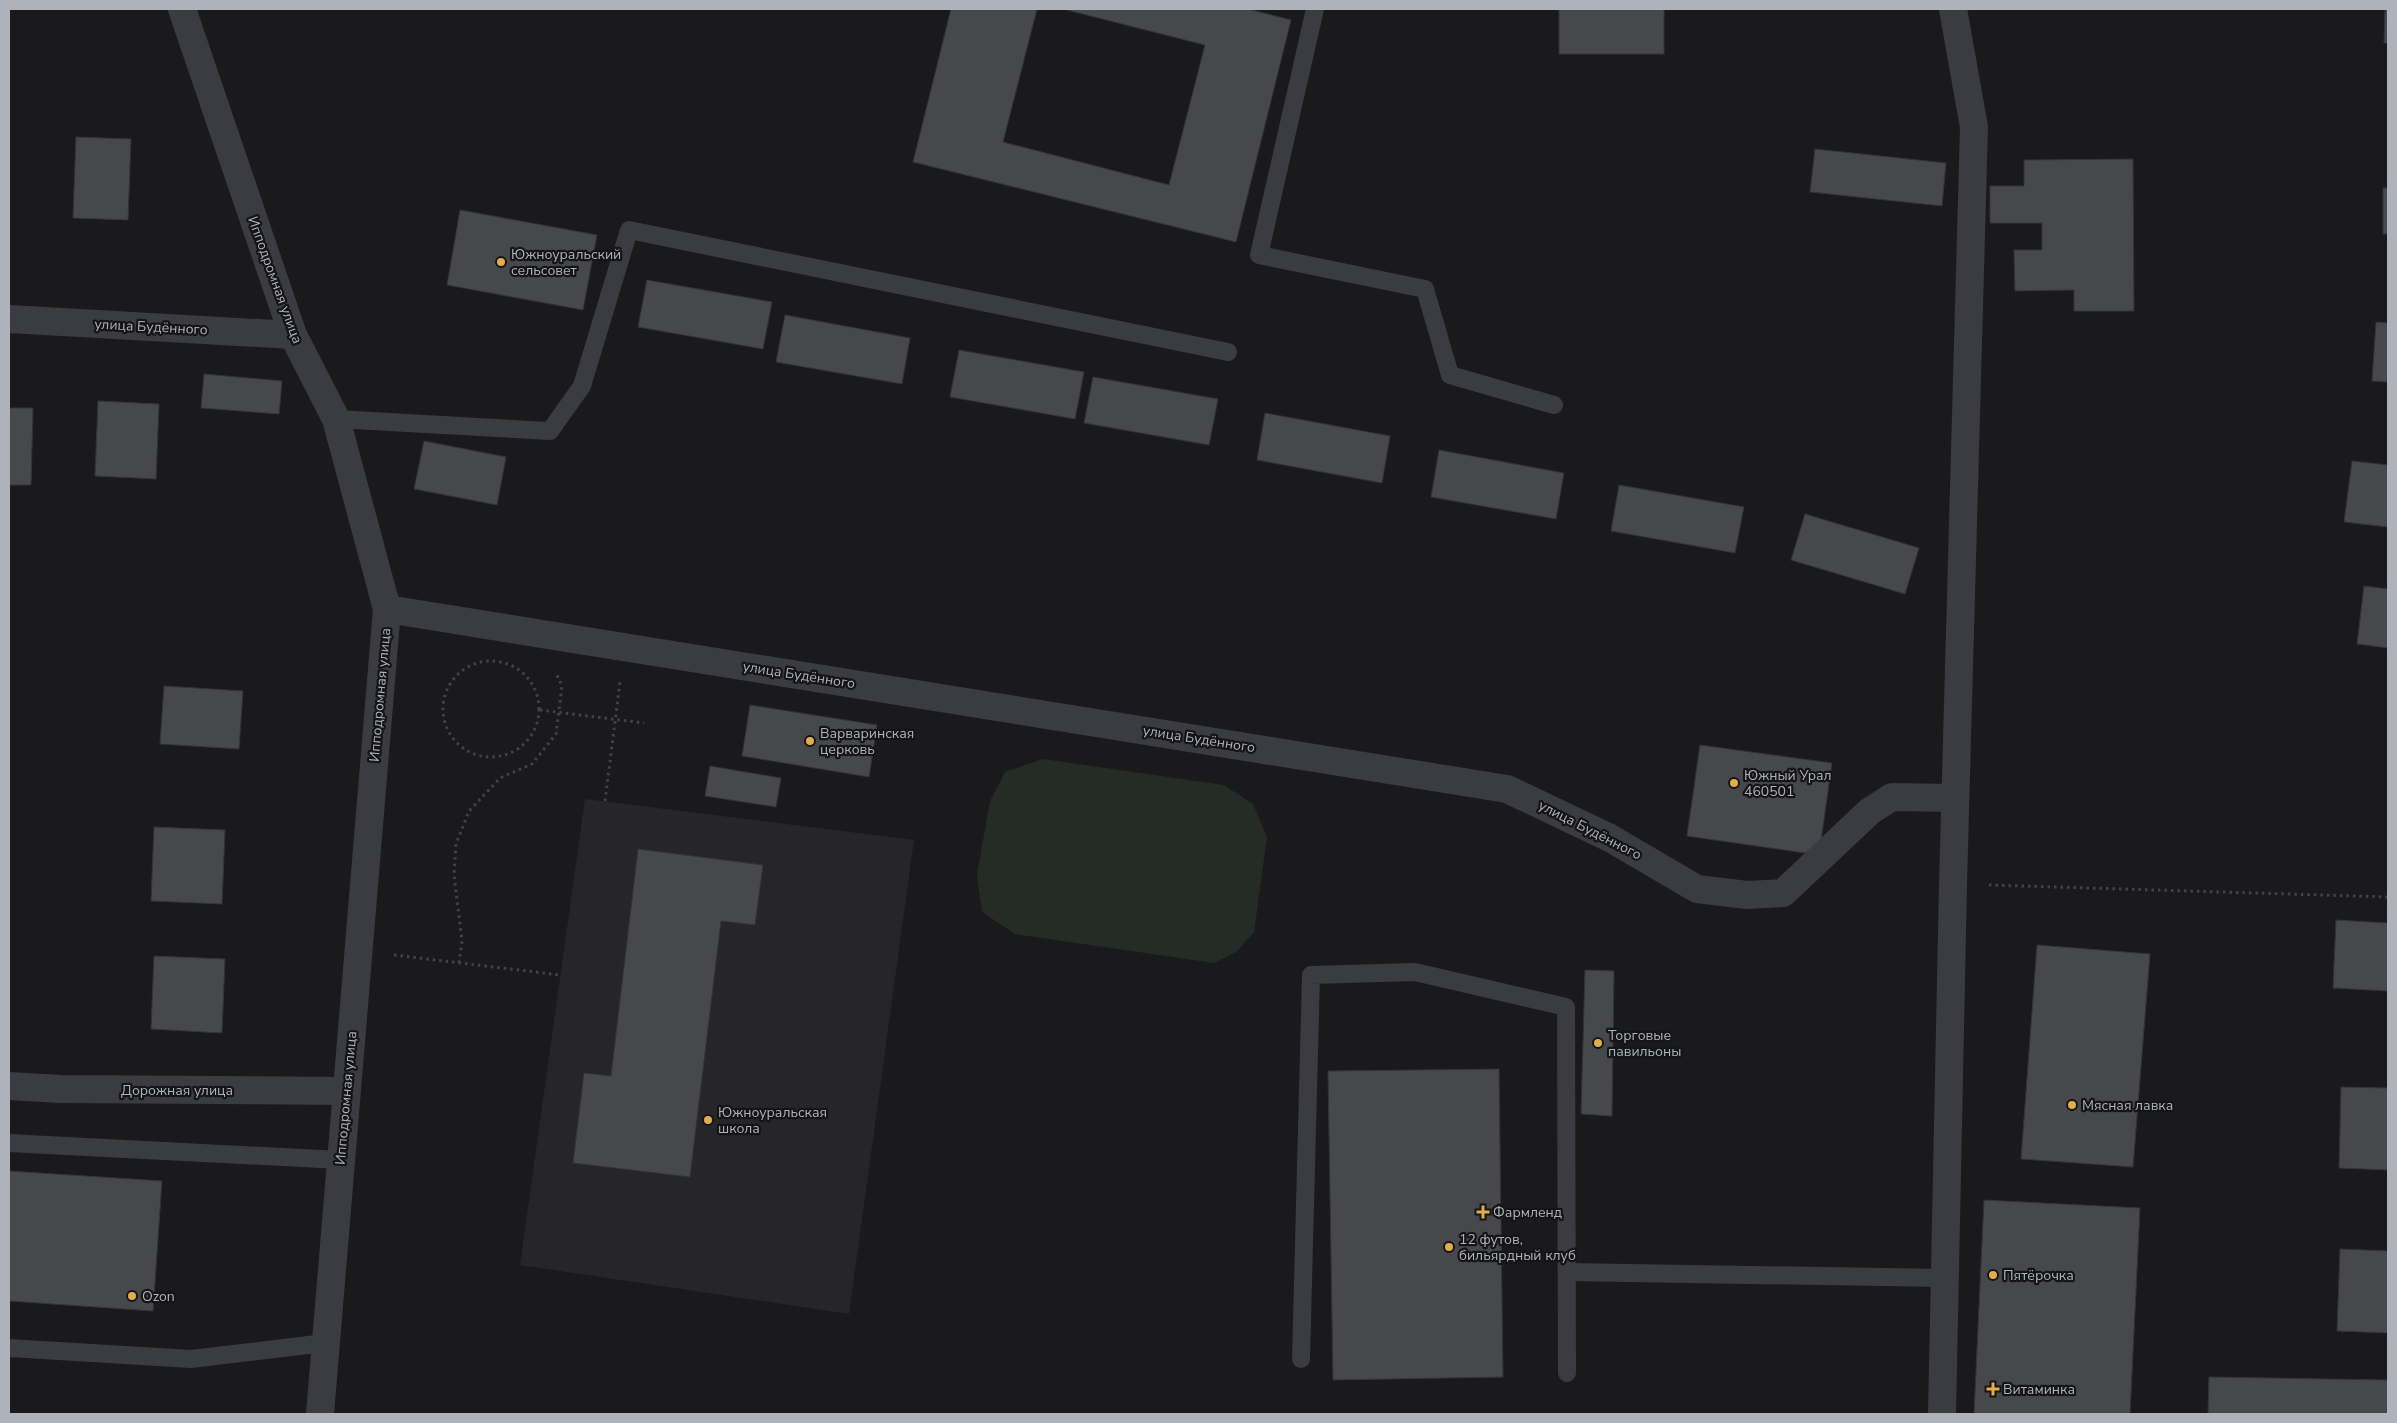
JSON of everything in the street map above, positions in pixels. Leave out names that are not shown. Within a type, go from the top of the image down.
[{"type":"street","name":"Ипподромная улица","points":[[182,9],[293,335],[336,419],[387,609],[320,1414]]},
{"type":"street","points":[[1942,1414],[1955,798],[1974,127],[1953,9]]},
{"type":"street","name":"улица Будённого","points":[[9,319],[293,335]]},
{"type":"street","name":"улица Будённого","points":[[387,609],[1507,789],[1610,838],[1697,889],[1737,894],[1783,892],[1870,811],[1892,797],[1955,798]]},
{"type":"street","name":"Дорожная улица","points":[[9,1086],[60,1089],[346,1091]]},
{"type":"lane","points":[[1315,9],[1259,255],[1425,289],[1450,375],[1554,405]]},
{"type":"lane","points":[[336,419],[550,431],[582,386],[630,230],[1228,352]]},
{"type":"lane","points":[[1301,1359],[1311,975],[1415,972],[1566,1007],[1567,1373]]},
{"type":"lane","points":[[9,1143],[340,1160]]},
{"type":"lane","points":[[1567,1272],[1945,1278]]},
{"type":"lane","points":[[9,1348],[191,1359],[325,1343]]},
{"type":"path","points":[[605,801],[625,647]]},
{"type":"path","points":[[490,661],[505,663],[519,670],[530,680],[538,694],[540,710],[537,725],[530,738],[518,750],[504,756],[489,758],[474,754],[460,746],[450,734],[444,718],[444,702],[449,686],[459,673],[474,664],[490,661]]},
{"type":"path","points":[[459,963],[462,941],[454,875],[456,844],[469,811],[500,778],[532,764],[556,734],[562,686],[555,672]]},
{"type":"path","points":[[540,710],[644,723]]},
{"type":"path","points":[[1953,884],[2388,897]]},
{"type":"path","points":[[358,950],[560,975]]},
{"type":"shaded area","points":[[1043,759],[1224,785],[1253,804],[1267,837],[1254,932],[1236,952],[1214,963],[1015,934],[982,912],[977,875],[990,801],[1005,772]]},
{"type":"shaded area","name":"Южноуральская школа","points":[[585,799],[914,840],[849,1314],[520,1265]]},
{"type":"building","points":[[951,9],[1037,9],[1003,142],[1169,185],[1205,45],[1063,9],[1248,9],[1291,20],[1236,242],[913,162]]},
{"type":"building","points":[[1559,9],[1664,9],[1664,54],[1559,54]]},
{"type":"building","points":[[2385,9],[2388,9],[2388,43],[2384,43]]},
{"type":"building","points":[[76,137],[131,139],[128,220],[73,218]]},
{"type":"building","points":[[1815,149],[1946,163],[1942,206],[1810,192]]},
{"type":"building","points":[[2133,159],[2134,311],[2074,311],[2074,290],[2015,291],[2014,250],[2042,250],[2042,223],[1990,223],[1990,186],[2024,186],[2024,160]]},
{"type":"building","points":[[2383,188],[2388,188],[2388,234],[2383,234]]},
{"type":"building","points":[[460,210],[597,235],[583,310],[447,285]]},
{"type":"building","points":[[647,280],[772,302],[763,349],[638,327]]},
{"type":"building","points":[[785,315],[910,338],[902,384],[776,362]]},
{"type":"building","points":[[2376,322],[2388,323],[2388,382],[2372,381]]},
{"type":"building","points":[[959,350],[1084,372],[1075,419],[950,397]]},
{"type":"building","points":[[204,374],[282,381],[279,414],[201,408]]},
{"type":"building","points":[[1093,377],[1218,399],[1209,445],[1084,423]]},
{"type":"building","points":[[98,401],[159,404],[156,479],[95,476]]},
{"type":"building","points":[[9,408],[33,408],[31,485],[9,485]]},
{"type":"building","points":[[1265,413],[1390,436],[1382,483],[1257,460]]},
{"type":"building","points":[[424,441],[506,457],[497,505],[414,489]]},
{"type":"building","points":[[1439,450],[1564,473],[1556,519],[1431,497]]},
{"type":"building","points":[[2352,461],[2388,465],[2388,527],[2344,522]]},
{"type":"building","points":[[1619,485],[1744,507],[1735,553],[1611,531]]},
{"type":"building","points":[[1805,514],[1919,548],[1905,594],[1791,560]]},
{"type":"building","points":[[2364,586],[2388,589],[2388,648],[2357,644]]},
{"type":"building","points":[[164,686],[243,691],[239,749],[160,744]]},
{"type":"building","name":"Варваринская церковь","points":[[750,705],[877,725],[869,777],[742,756]]},
{"type":"building","points":[[1700,745],[1832,763],[1819,855],[1687,836]]},
{"type":"building","points":[[710,766],[781,778],[776,807],[705,796]]},
{"type":"building","points":[[154,827],[225,830],[222,904],[151,901]]},
{"type":"building","points":[[638,849],[763,865],[755,925],[721,921],[690,1177],[573,1163],[584,1073],[611,1076]]},
{"type":"building","points":[[2336,920],[2388,923],[2388,991],[2333,988]]},
{"type":"building","points":[[2037,945],[2150,954],[2133,1167],[2021,1159]]},
{"type":"building","points":[[154,956],[225,959],[222,1033],[151,1029]]},
{"type":"building","name":"Торговые павильоны","points":[[1585,970],[1614,971],[1612,1116],[1581,1114]]},
{"type":"building","points":[[1499,1069],[1503,1377],[1333,1380],[1328,1071]]},
{"type":"building","points":[[2341,1087],[2388,1088],[2388,1170],[2339,1168]]},
{"type":"building","points":[[9,1171],[162,1181],[153,1311],[9,1301]]},
{"type":"building","points":[[1984,1200],[2140,1208],[2130,1414],[1974,1414]]},
{"type":"building","points":[[2340,1249],[2388,1251],[2388,1333],[2337,1331]]},
{"type":"building","points":[[2209,1377],[2388,1380],[2388,1414],[2208,1414]]},
{"type":"place","name":"Южноуральский сельсовет","points":[[501,262]]},
{"type":"place","name":"Варваринская церковь","points":[[810,741]]},
{"type":"place","name":"Южный Урал 460501","points":[[1734,783]]},
{"type":"place","name":"Торговые павильоны","points":[[1598,1043]]},
{"type":"place","name":"Мясная лавка","points":[[2072,1105]]},
{"type":"place","name":"Южноуральская школа","points":[[708,1120]]},
{"type":"place","name":"Фармленд","points":[[1483,1212]]},
{"type":"place","name":"12 футов, бильярдный клуб","points":[[1449,1247]]},
{"type":"place","name":"Пятёрочка","points":[[1993,1275]]},
{"type":"place","name":"Ozon","points":[[132,1296]]},
{"type":"place","name":"Витаминка","points":[[1993,1389]]}]
